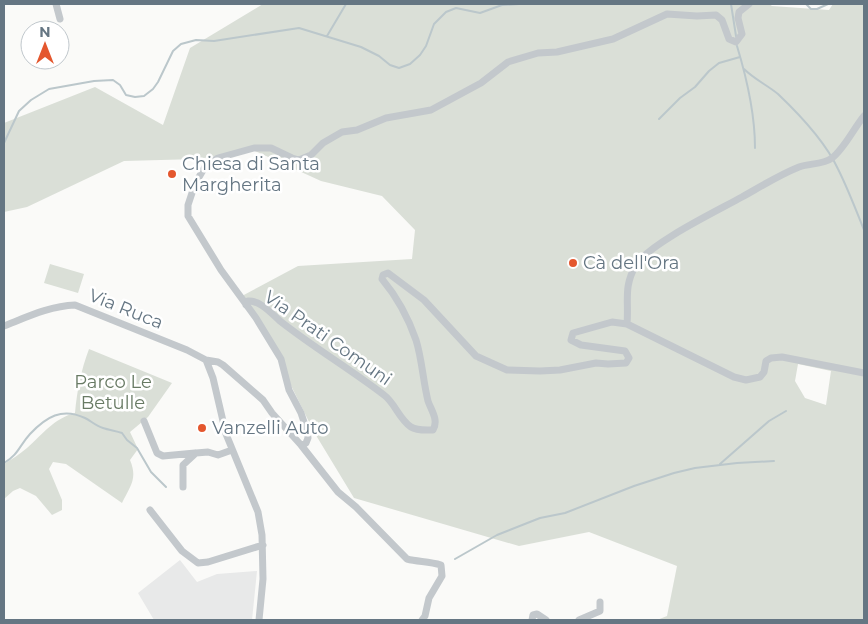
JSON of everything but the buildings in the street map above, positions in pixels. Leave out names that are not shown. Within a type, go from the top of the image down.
[{"type":"street","points":[[56,4],[60,19]]},
{"type":"street","points":[[301,445],[306,443],[308,438],[307,432],[301,414],[289,390],[281,359],[221,270],[188,216],[188,205],[200,174],[206,165],[218,158],[254,148],[271,148],[299,160],[311,155],[323,142],[342,132],[357,130],[386,118],[430,110],[481,82],[508,62],[613,39],[667,14],[716,15],[722,20],[729,38],[736,42],[742,34],[738,18],[739,12],[749,4]]},
{"type":"street","points":[[628,324],[626,300],[629,280],[636,264],[650,250],[711,213],[799,166],[822,162],[832,158],[864,116]]},
{"type":"street","name":"Via Prati Comuni","points":[[246,305],[248,301],[252,301],[265,308],[386,396],[412,428],[424,430],[433,430],[436,422],[429,402],[416,341],[401,304],[382,279],[383,275],[388,273],[424,300],[476,356],[507,370],[560,370],[596,363],[626,363],[629,358],[625,351],[581,345],[571,340],[572,333],[612,322],[628,324],[734,377],[746,380],[760,377],[764,372],[766,361],[771,358],[782,357],[864,373]]},
{"type":"street","name":"Via Ruca","points":[[4,326],[60,306],[75,305],[206,360],[223,364],[262,400],[338,492],[356,506],[407,559],[441,565],[442,576],[429,598],[425,616],[422,620]]},
{"type":"street","points":[[206,360],[213,378],[218,406],[232,450],[258,512],[263,545],[264,579],[260,620]]},
{"type":"street","points":[[144,421],[157,453],[163,456],[196,452],[208,452],[218,455],[232,450]]},
{"type":"street","points":[[183,487],[183,465],[196,452]]},
{"type":"street","points":[[150,510],[182,551],[198,563],[208,562],[263,545]]},
{"type":"street","points":[[579,620],[600,611],[600,602]]},
{"type":"street","points":[[532,620],[532,614],[537,614],[546,620]]},
{"type":"shaded area","points":[[180,560],[197,582],[217,574],[257,571],[252,620],[154,620],[138,593]]},
{"type":"green space","points":[[263,4],[769,4],[772,6],[829,10],[833,4],[864,4],[864,620],[657,620],[667,616],[677,566],[589,532],[519,546],[354,498],[314,432],[270,343],[240,297],[298,266],[412,259],[415,230],[382,196],[321,181],[253,150],[198,159],[124,161],[27,207],[4,212],[4,123],[95,87],[163,125],[190,48]],"holes":[[[798,364],[831,371],[826,405],[805,398],[795,381]]]},
{"type":"green space","points":[[50,264],[84,274],[78,293],[44,283]]},
{"type":"green space","name":"Parco Le Betulle","points":[[89,349],[172,383],[148,417],[130,432],[138,449],[130,460],[133,477],[122,503],[66,464],[53,462],[49,469],[62,500],[62,510],[52,515],[36,496],[20,488],[4,499],[4,464],[24,450],[49,427],[75,413],[80,381]]},
{"type":"waterway","points":[[327,36],[346,4]]},
{"type":"waterway","points":[[4,143],[19,111],[31,100],[49,89],[94,81],[113,80],[120,85],[126,95],[144,96],[158,82],[173,51],[181,44],[196,40],[214,41],[299,28],[361,47],[379,56],[390,65],[399,68],[410,64],[420,55],[426,46],[434,24],[446,12],[456,8],[480,13],[502,5],[519,4]]},
{"type":"waterway","points":[[731,4],[736,36]]},
{"type":"waterway","points":[[806,4],[811,9],[817,9],[828,4]]},
{"type":"waterway","points":[[737,46],[750,96],[755,148]]},
{"type":"waterway","points":[[659,119],[719,63],[740,57]]},
{"type":"waterway","points":[[744,69],[778,94],[827,149],[849,192],[864,230]]},
{"type":"waterway","points":[[720,464],[769,421],[786,411]]},
{"type":"waterway","points":[[4,463],[16,453],[30,434],[42,423],[55,416],[69,413],[85,418],[100,427],[122,433],[137,448],[151,472],[166,487]]},
{"type":"waterway","points":[[455,559],[497,535],[540,518],[565,513],[634,486],[674,473],[695,468],[774,461]]},
{"type":"place","name":"Chiesa di Santa Margherita","points":[[172,174]]},
{"type":"place","name":"Cà dell'Ora","points":[[573,263]]},
{"type":"place","name":"Vanzelli Auto","points":[[202,428]]}]
